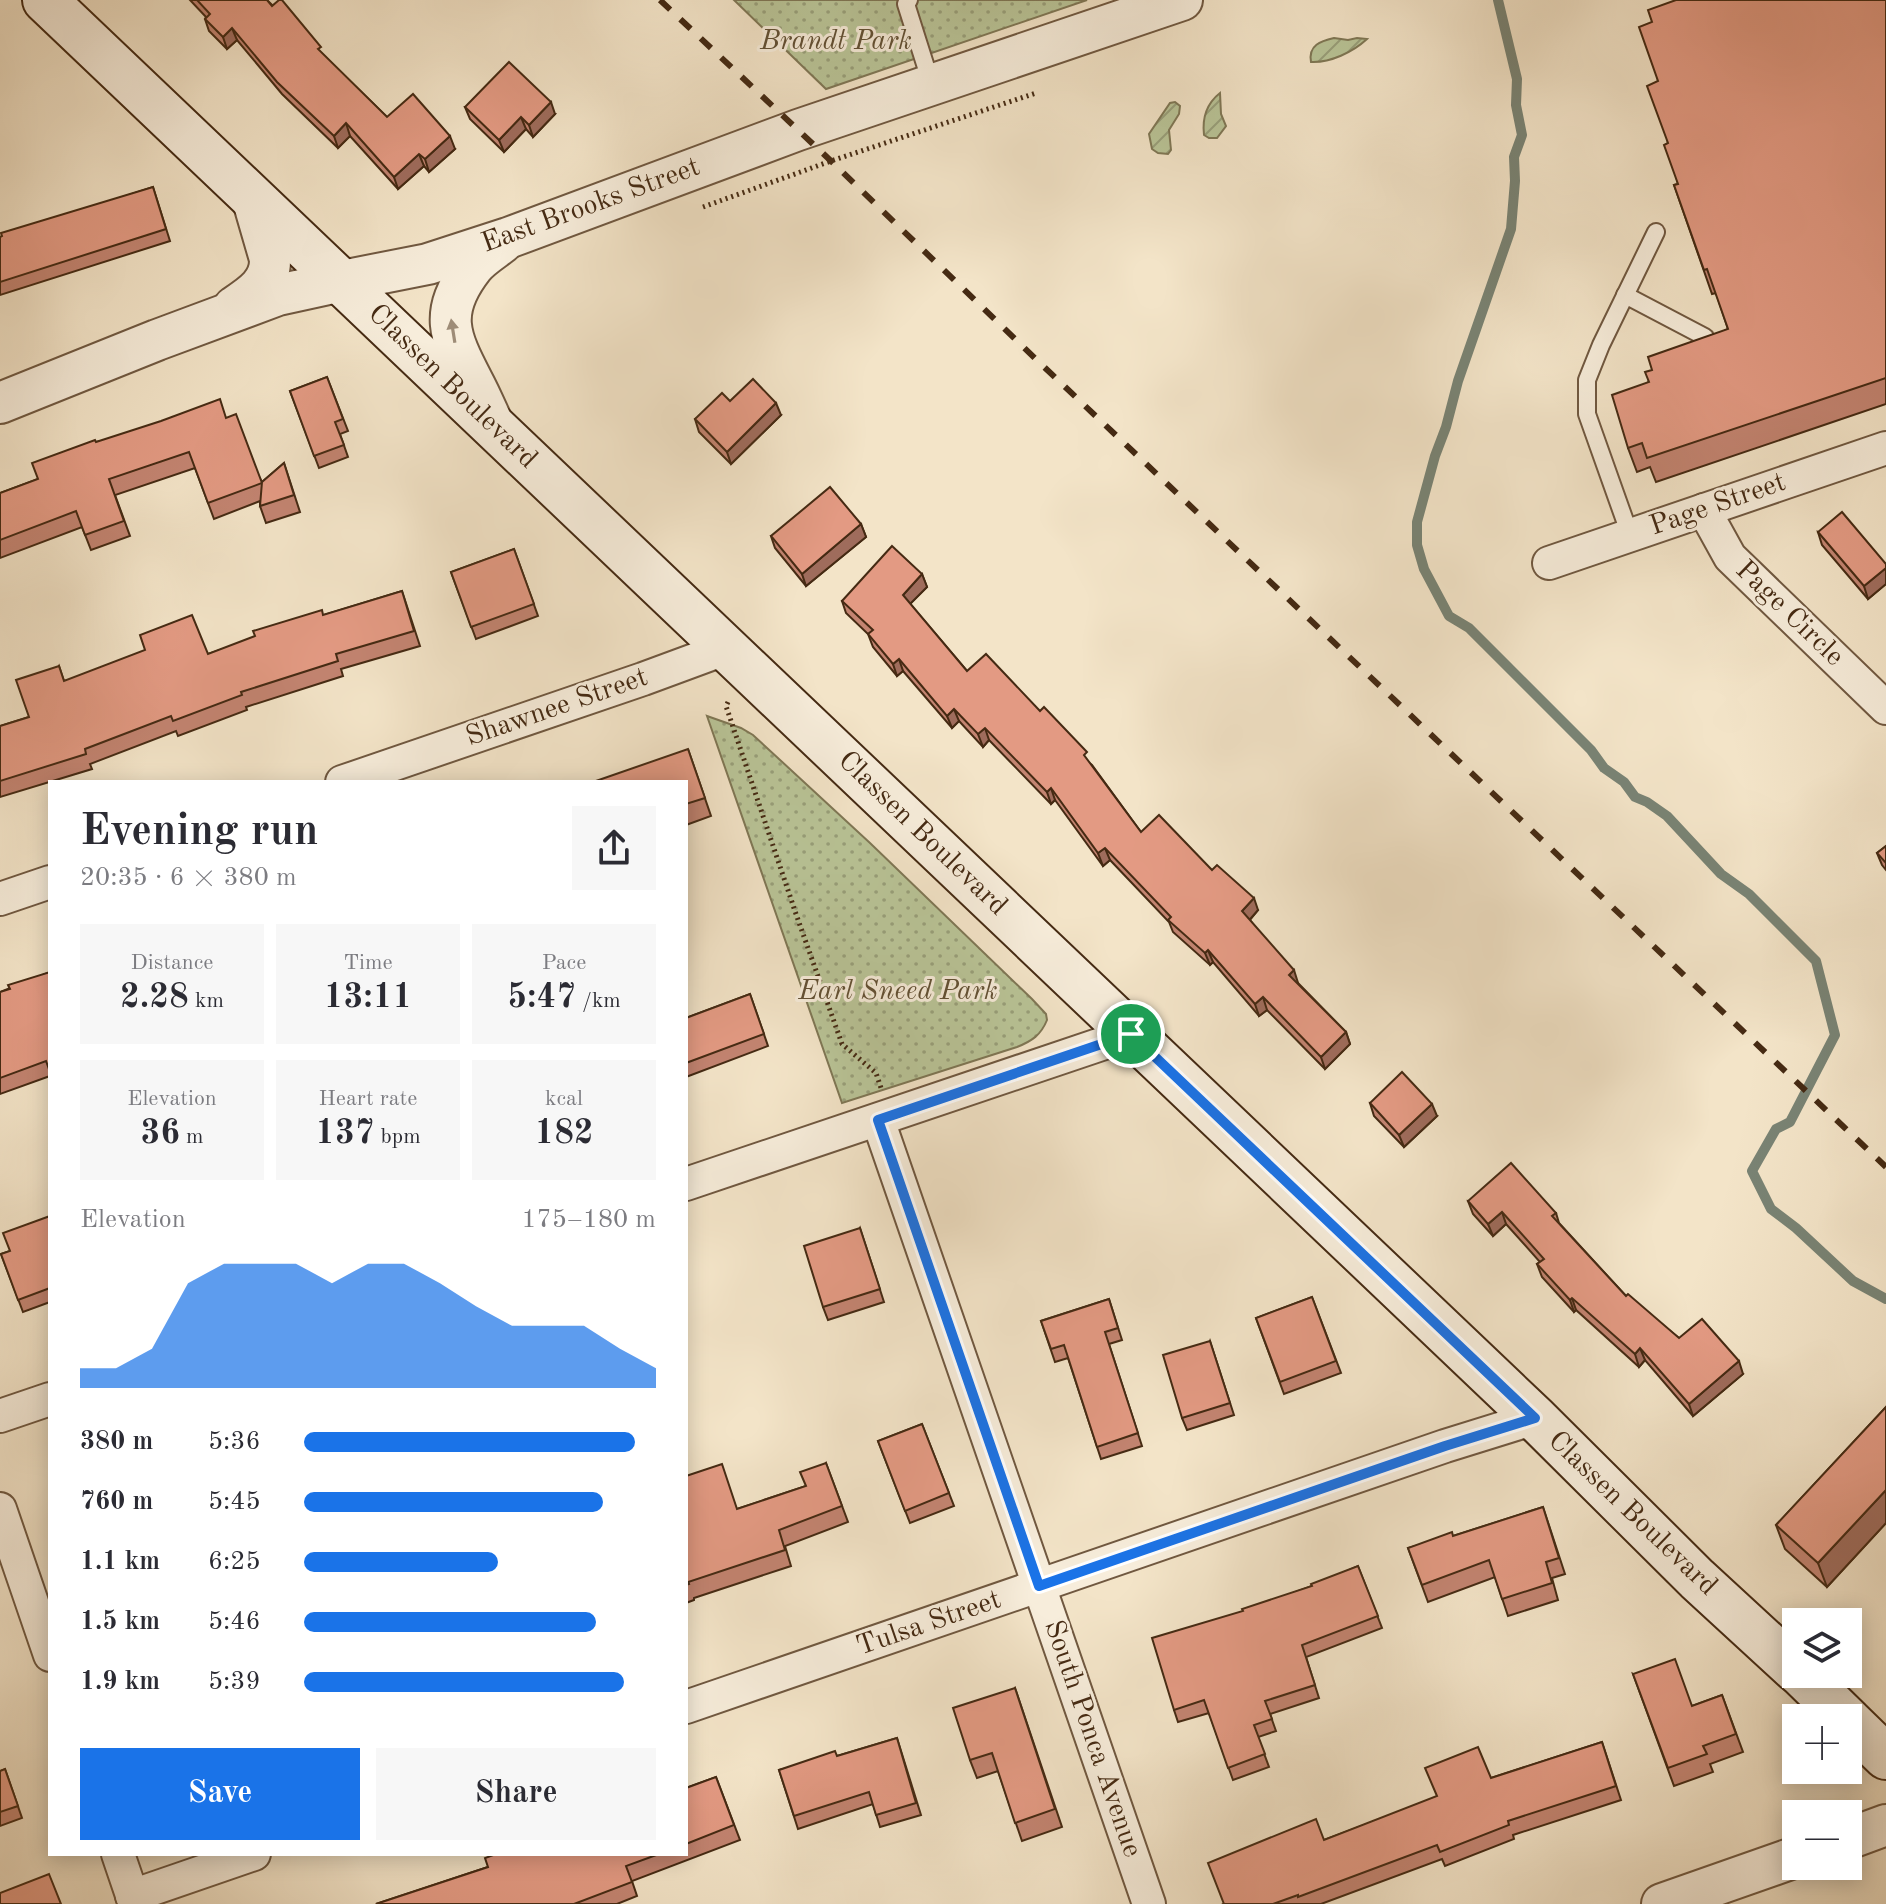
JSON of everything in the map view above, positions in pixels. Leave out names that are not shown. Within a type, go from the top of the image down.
[{"type":"main road","name":"Classen Boulevard","points":[[45,0],[1535,1418],[1697,1579],[1782,1657]]},
{"type":"main road","points":[[1815,1688],[1832,1704]]},
{"type":"main road","points":[[1862,1734],[1886,1757]]},
{"type":"street","name":"East Brooks Street","points":[[0,403],[278,295],[428,264],[508,238],[798,130],[1182,0]]},
{"type":"street","points":[[222,316],[258,290],[270,268],[252,197]]},
{"type":"street","points":[[494,427],[461,360],[453,340],[450,319],[455,296],[474,265],[508,238]]},
{"type":"street","name":"Page Street","points":[[1549,563],[1886,448]]},
{"type":"street","name":"Page Circle","points":[[1704,510],[1730,557],[1886,708]]},
{"type":"street","name":"Shawnee Street","points":[[348,780],[643,679],[737,658]]},
{"type":"street","points":[[0,899],[48,883]]},
{"type":"street","points":[[688,1183],[1131,1034]]},
{"type":"street","name":"South Ponca Avenue","points":[[884,1118],[1039,1586],[1149,1904]]},
{"type":"street","points":[[0,1416],[48,1400]]},
{"type":"street","name":"Tulsa Street","points":[[688,1706],[1445,1446],[1535,1418]]},
{"type":"street","points":[[0,1509],[48,1649]]},
{"type":"street","points":[[1862,1834],[1886,1825]]},
{"type":"street","points":[[119,1856],[134,1900],[249,1856]]},
{"type":"street","points":[[1662,1904],[1782,1862]]},
{"type":"lane","points":[[909,0],[906,4],[932,85]]},
{"type":"lane","points":[[1630,535],[1587,414],[1587,380],[1656,232]]},
{"type":"lane","points":[[1625,295],[1705,337]]},
{"type":"path","points":[[690,211],[817,165],[1036,93]]},
{"type":"path","points":[[737,658],[726,706],[842,1044],[876,1073],[884,1118]]},
{"type":"green space","name":"Brandt Park","points":[[734,0],[1087,0],[826,89]]},
{"type":"green space","points":[[1334,38],[1367,39],[1341,56],[1311,62],[1314,48],[1320,42]]},
{"type":"green space","points":[[1220,93],[1221,114],[1226,126],[1217,138],[1209,138],[1204,135],[1204,117],[1211,102]]},
{"type":"green space","points":[[1170,103],[1180,106],[1179,114],[1169,130],[1171,150],[1168,154],[1158,153],[1152,149],[1149,134]]},
{"type":"green space","name":"Earl Sneed Park","points":[[707,716],[753,735],[870,843],[1046,1014],[1047,1020],[1039,1034],[1017,1047],[842,1103]]},
{"type":"building","points":[[197,0],[267,0],[272,6],[282,0],[321,47],[318,49],[387,117],[413,94],[450,136],[425,159],[419,154],[394,177],[346,123],[334,136],[277,82],[232,28],[223,37],[205,19],[210,14]]},
{"type":"building","points":[[1676,0],[1886,0],[1886,378],[1647,458],[1642,443],[1628,448],[1612,395],[1649,382],[1645,372],[1652,370],[1648,357],[1728,329],[1674,185],[1678,184],[1664,145],[1668,143],[1647,86],[1658,81],[1639,27],[1652,22],[1648,10]]},
{"type":"building","points":[[509,62],[551,102],[529,125],[521,117],[499,140],[465,107]]},
{"type":"building","points":[[153,187],[166,229],[0,282],[1,233]]},
{"type":"building","points":[[327,377],[343,419],[335,422],[344,445],[314,456],[290,391]]},
{"type":"building","points":[[753,379],[776,403],[727,452],[695,419],[722,393],[730,401]]},
{"type":"building","points":[[220,399],[226,418],[236,414],[262,483],[208,503],[189,452],[109,479],[124,521],[85,535],[76,511],[0,540],[0,493],[38,479],[32,463]]},
{"type":"building","points":[[284,463],[294,495],[260,506],[262,482]]},
{"type":"building","points":[[830,487],[861,524],[802,574],[771,536]]},
{"type":"building","points":[[1842,512],[1886,564],[1886,568],[1864,586],[1818,532]]},
{"type":"building","points":[[892,546],[922,574],[903,595],[967,671],[986,654],[1040,711],[1044,707],[1087,752],[1084,755],[1141,832],[1159,815],[1212,870],[1217,865],[1254,898],[1242,911],[1294,970],[1289,975],[1346,1032],[1321,1057],[1263,997],[1255,1004],[1208,950],[1205,953],[1168,920],[1171,917],[1105,848],[1098,853],[1051,788],[1047,792],[985,728],[978,734],[954,709],[947,716],[899,659],[893,664],[868,634],[873,630],[842,601]]},
{"type":"building","points":[[514,549],[534,604],[471,627],[451,572]]},
{"type":"building","points":[[402,591],[414,631],[336,654],[338,661],[241,692],[242,695],[173,721],[171,716],[85,749],[86,754],[0,781],[0,726],[29,717],[16,680],[59,666],[64,681],[145,650],[140,635],[192,615],[208,654],[255,636],[253,631],[322,610],[323,615]]},
{"type":"building","points":[[688,749],[705,798],[688,803],[688,780],[599,780]]},
{"type":"building","points":[[1886,846],[1886,863],[1877,853]]},
{"type":"building","points":[[48,973],[48,1066],[46,1061],[0,1078],[0,992],[10,989],[8,985]]},
{"type":"building","points":[[750,994],[764,1034],[688,1062],[688,1017]]},
{"type":"building","points":[[1402,1072],[1432,1104],[1399,1135],[1370,1103]]},
{"type":"building","points":[[1511,1163],[1556,1213],[1552,1216],[1626,1296],[1628,1294],[1679,1338],[1702,1319],[1739,1361],[1689,1404],[1640,1348],[1635,1354],[1572,1298],[1570,1300],[1537,1264],[1544,1259],[1502,1212],[1488,1224],[1468,1201]]},
{"type":"building","points":[[48,1217],[48,1289],[18,1300],[1,1254],[10,1251],[3,1233]]},
{"type":"building","points":[[860,1228],[880,1289],[823,1307],[804,1246]]},
{"type":"building","points":[[1312,1297],[1336,1361],[1280,1382],[1256,1318]]},
{"type":"building","points":[[1109,1299],[1118,1328],[1105,1332],[1138,1433],[1097,1447],[1064,1345],[1051,1349],[1041,1321]]},
{"type":"building","points":[[1210,1341],[1230,1403],[1182,1418],[1163,1355]]},
{"type":"building","points":[[1886,1407],[1886,1490],[1818,1563],[1776,1525]]},
{"type":"building","points":[[922,1424],[949,1493],[905,1511],[878,1441]]},
{"type":"building","points":[[826,1463],[842,1506],[779,1530],[785,1550],[688,1582],[688,1475],[722,1464],[737,1509],[806,1486],[800,1472]]},
{"type":"building","points":[[1543,1507],[1559,1558],[1546,1562],[1552,1583],[1502,1599],[1489,1560],[1422,1585],[1408,1548],[1452,1532],[1453,1536]]},
{"type":"building","points":[[1358,1566],[1378,1616],[1302,1645],[1315,1685],[1265,1701],[1272,1719],[1254,1725],[1265,1754],[1228,1768],[1204,1700],[1174,1710],[1152,1638],[1243,1611]]},
{"type":"building","points":[[1675,1659],[1692,1706],[1722,1695],[1736,1734],[1703,1746],[1707,1754],[1668,1768],[1633,1674]]},
{"type":"building","points":[[1015,1688],[1055,1809],[1015,1823],[992,1753],[970,1760],[953,1708]]},
{"type":"building","points":[[897,1738],[916,1803],[876,1815],[869,1792],[794,1816],[779,1770],[835,1751],[837,1756]]},
{"type":"building","points":[[1602,1742],[1616,1786],[1508,1821],[1509,1825],[1440,1852],[1437,1845],[1298,1897],[1273,1904],[1224,1904],[1208,1863],[1316,1819],[1324,1840],[1437,1796],[1425,1768],[1478,1747],[1491,1778]]},
{"type":"building","points":[[5,1769],[18,1806],[0,1812],[0,1771]]},
{"type":"building","points":[[716,1777],[734,1825],[688,1843],[688,1787]]},
{"type":"building","points":[[654,1856],[626,1866],[632,1882],[574,1904],[376,1904],[488,1867],[485,1858]]},
{"type":"building","points":[[49,1874],[61,1904],[0,1904],[0,1893]]},
{"type":"waterway","points":[[1498,0],[1517,79],[1516,105],[1522,135],[1514,157],[1511,229],[1458,381],[1417,522],[1417,545],[1424,569],[1449,616],[1469,628],[1591,750],[1604,768],[1624,782],[1635,797],[1667,816],[1721,874],[1749,894],[1816,961],[1835,1035],[1790,1122],[1776,1129],[1752,1171],[1771,1209],[1853,1281],[1886,1299]]},
{"type":"railway","points":[[660,0],[1886,1167]]},
{"type":"route","points":[[1131,1034],[1535,1418],[1039,1586],[878,1120],[1131,1034]]}]
